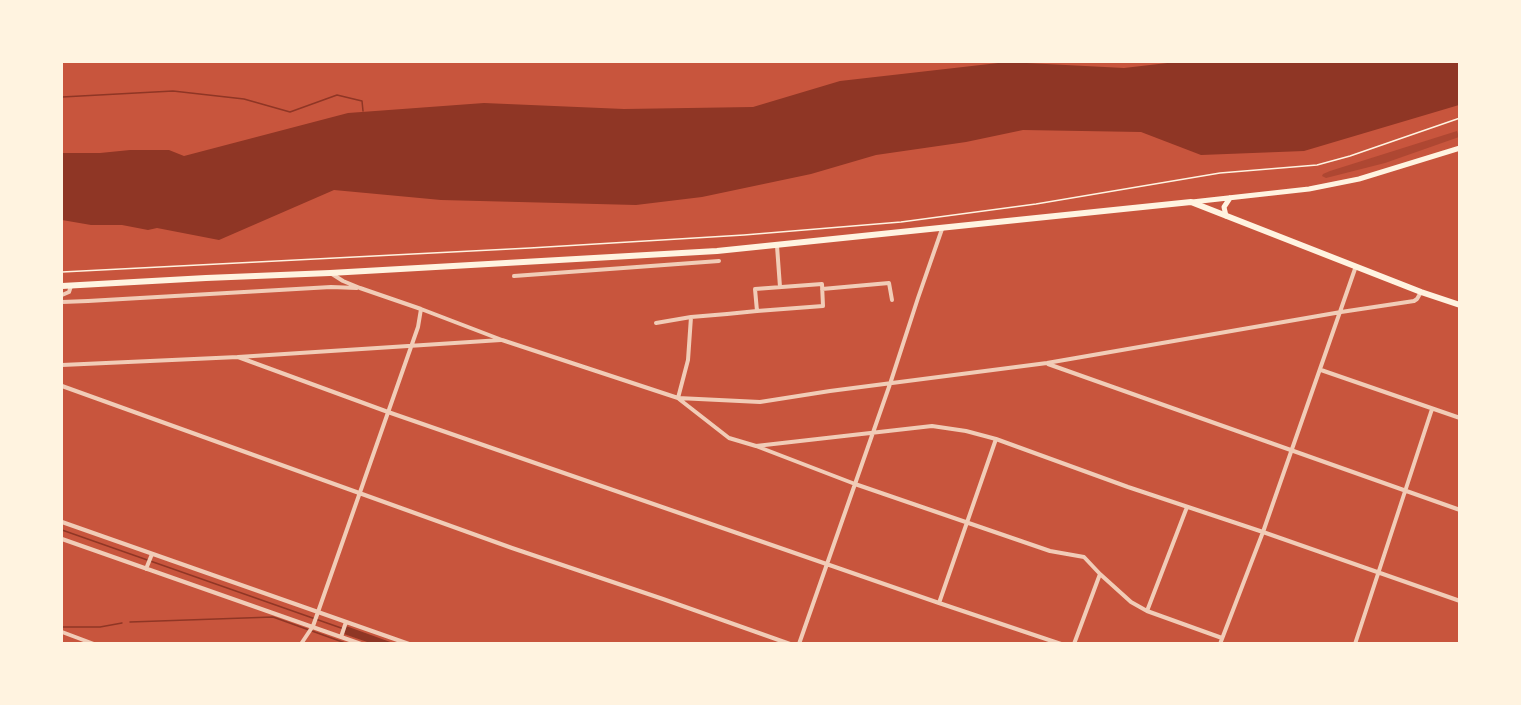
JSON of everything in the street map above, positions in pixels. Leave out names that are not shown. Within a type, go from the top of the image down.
[{"type":"highway","points":[[62,286],[717,251],[1191,202],[1460,305]]},
{"type":"main road","points":[[1191,202],[1309,189],[1359,179],[1460,148]]},
{"type":"main road","points":[[1226,216],[1224,207],[1230,198]]},
{"type":"street","points":[[799,644],[942,229]]},
{"type":"street","points":[[777,246],[780,287]]},
{"type":"street","points":[[660,255],[660,266]]},
{"type":"street","points":[[514,276],[719,261]]},
{"type":"street","points":[[1220,644],[1293,451],[1356,266]]},
{"type":"street","points":[[330,273],[360,288],[502,340],[678,398],[760,402],[1047,363],[1414,301],[1422,292]]},
{"type":"street","points":[[822,289],[889,283],[892,300]]},
{"type":"street","points":[[656,323],[692,317],[823,306],[822,284],[755,289],[758,311]]},
{"type":"street","points":[[62,295],[69,292],[71,286]]},
{"type":"street","points":[[62,302],[331,287],[360,288]]},
{"type":"street","points":[[301,644],[317,614],[418,327],[422,309]]},
{"type":"street","points":[[678,398],[688,360],[692,317]]},
{"type":"street","points":[[62,365],[238,357],[502,340]]},
{"type":"street","points":[[238,357],[388,412],[1061,644]]},
{"type":"street","points":[[1047,363],[1460,510]]},
{"type":"street","points":[[1321,370],[1460,418]]},
{"type":"street","points":[[62,386],[512,548],[663,598],[790,644]]},
{"type":"street","points":[[678,398],[729,438],[1050,551],[1084,557],[1131,602],[1148,611],[1222,638]]},
{"type":"street","points":[[1355,644],[1432,409]]},
{"type":"street","points":[[756,446],[932,426],[966,431],[996,439],[1128,487],[1460,600]]},
{"type":"street","points":[[939,603],[996,439]]},
{"type":"street","points":[[1148,611],[1187,507]]},
{"type":"street","points":[[62,522],[317,614],[409,644]]},
{"type":"street","points":[[62,539],[341,635],[361,644]]},
{"type":"street","points":[[146,569],[152,554]]},
{"type":"street","points":[[1074,644],[1100,574]]},
{"type":"street","points":[[341,635],[346,624]]},
{"type":"street","points":[[62,632],[94,644]]},
{"type":"path","points":[[62,272],[530,248],[744,235],[901,222],[1036,204],[1221,173],[1317,165],[1460,118]]},
{"type":"shaded area","points":[[1007,62],[1124,68],[1176,62],[1459,62],[1459,105],[1304,151],[1201,155],[1141,132],[1023,130],[966,142],[876,155],[811,174],[702,197],[636,205],[441,200],[334,190],[219,240],[157,228],[148,230],[122,225],[91,225],[62,220],[62,153],[169,150],[184,156],[348,113],[484,103],[624,109],[753,107],[840,81]]},
{"type":"shaded area","points":[[1457,131],[1459,137],[1385,163],[1326,178],[1322,176],[1330,171]]},
{"type":"shaded area","points":[[346,626],[393,643],[370,643],[344,634]]},
{"type":"waterway","points":[[62,97],[173,91],[244,99],[290,112],[337,95],[362,101],[363,111]]},
{"type":"waterway","points":[[62,530],[344,629]]},
{"type":"waterway","points":[[130,622],[273,617],[348,644]]},
{"type":"waterway","points":[[62,627],[100,627],[122,623]]}]
